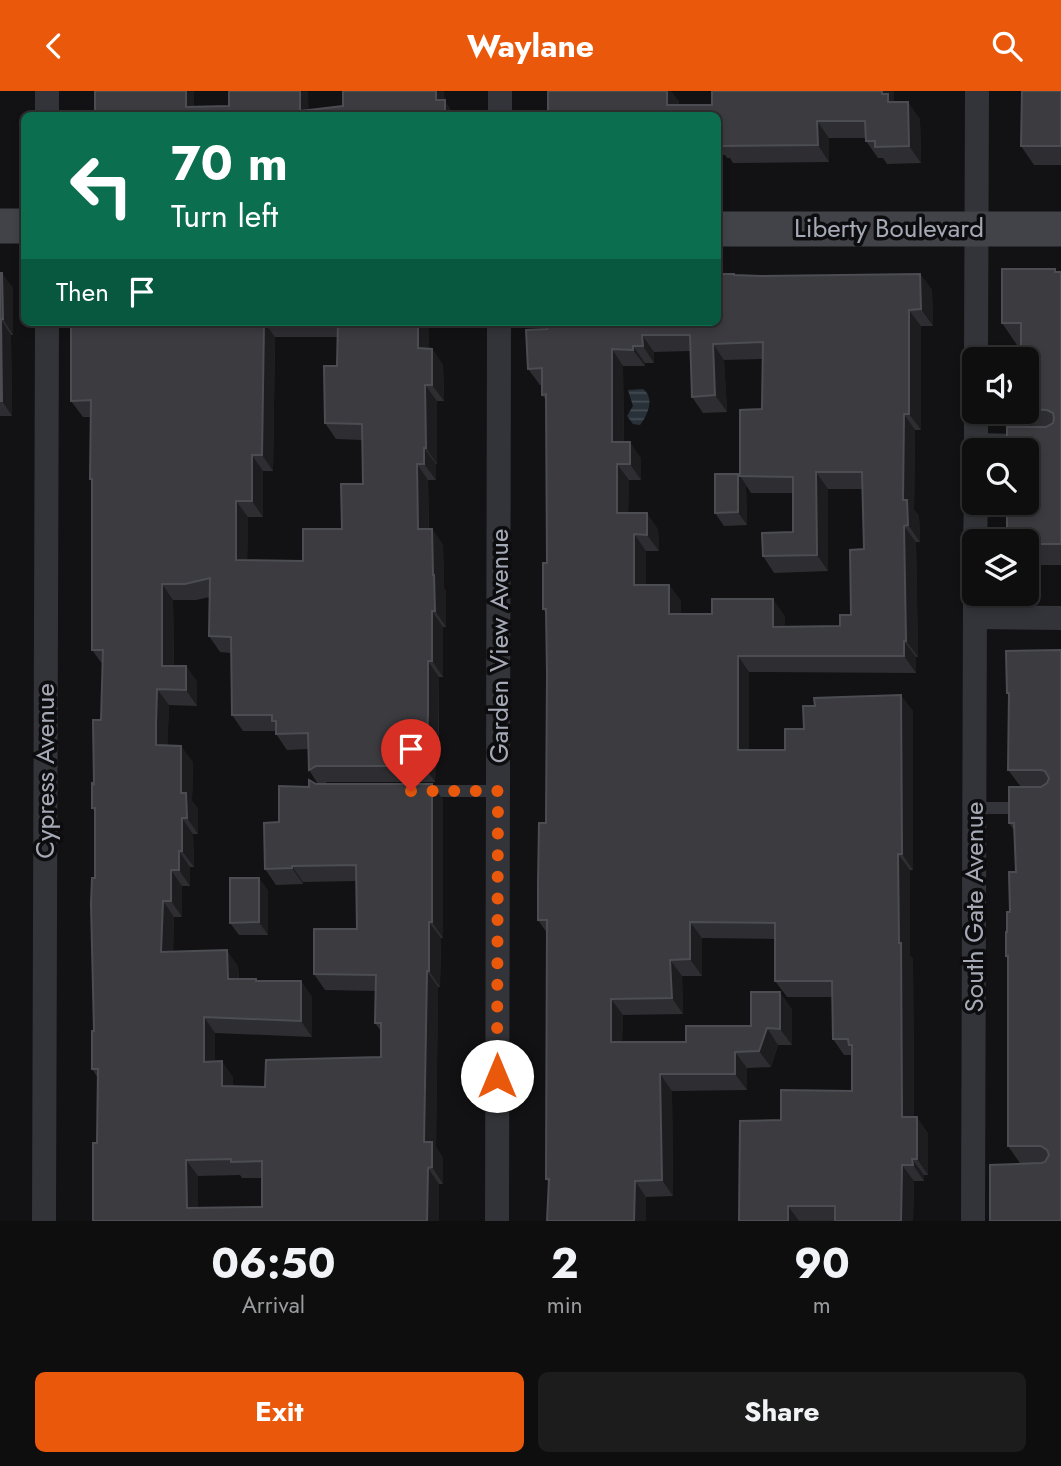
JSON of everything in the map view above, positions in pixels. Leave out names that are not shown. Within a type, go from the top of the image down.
[{"type":"street","points":[[47,91],[47,112]]},
{"type":"street","points":[[500,91],[500,112]]},
{"type":"street","points":[[976,347],[977,91]]},
{"type":"street","points":[[0,226],[21,226]]},
{"type":"street","name":"Liberty Boulevard","points":[[721,229],[1061,229]]},
{"type":"street","name":"Cypress Avenue","points":[[44,1221],[47,326]]},
{"type":"street","name":"Garden View Avenue","points":[[497,1221],[499,326]]},
{"type":"street","name":"South Gate Avenue","points":[[974,1221],[980,1184],[974,808],[975,606]]},
{"type":"street","points":[[982,606],[1061,618]]},
{"type":"lane","points":[[411,791],[498,791]]},
{"type":"lane","points":[[974,808],[1036,808]]},
{"type":"shaded area","points":[[643,389],[649,397],[648,412],[640,425],[633,424],[627,416],[633,406],[628,390]]},
{"type":"building","points":[[95,91],[186,91],[186,107],[229,106],[229,91],[300,91],[300,111],[343,106],[343,91],[436,91],[436,100],[445,100],[445,112],[95,112]]},
{"type":"building","points":[[548,91],[667,91],[667,105],[712,105],[712,91],[882,91],[882,94],[888,94],[888,102],[908,102],[909,146],[875,147],[875,141],[866,141],[865,121],[817,121],[818,145],[721,146],[721,112],[548,112]]},
{"type":"building","points":[[1022,91],[1061,91],[1061,146],[1021,146]]},
{"type":"building","points":[[1002,269],[1055,269],[1055,272],[1061,272],[1061,544],[1039,544],[1039,529],[1007,529],[1007,515],[1039,515],[1039,438],[1007,438],[1007,427],[1046,427],[1053,423],[1054,418],[1053,413],[1039,410],[1039,347],[1021,347],[1021,323],[1002,323]]},
{"type":"building","points":[[0,273],[3,319],[2,401],[0,401]]},
{"type":"building","points":[[721,274],[920,274],[921,309],[909,310],[909,414],[904,414],[903,500],[907,500],[908,525],[904,526],[904,656],[738,656],[738,750],[785,750],[785,729],[804,729],[803,706],[815,706],[814,698],[901,695],[902,854],[898,854],[902,1117],[917,1117],[917,1159],[912,1159],[913,1165],[902,1165],[901,1221],[835,1221],[835,1206],[788,1206],[788,1221],[739,1221],[740,1121],[781,1120],[781,1090],[852,1091],[852,1045],[849,1045],[848,1039],[833,1039],[832,981],[775,981],[775,923],[690,922],[690,959],[670,960],[672,998],[611,999],[611,1042],[686,1042],[686,1026],[751,1026],[751,992],[780,992],[780,1029],[767,1028],[759,1051],[735,1052],[735,1074],[660,1074],[662,1180],[635,1181],[634,1221],[547,1221],[547,920],[538,920],[539,823],[546,823],[547,673],[543,563],[547,563],[546,394],[542,395],[542,368],[528,369],[526,330],[547,329],[547,326],[721,326]],"holes":[[[642,335],[690,335],[692,397],[715,395],[713,344],[763,342],[762,409],[740,410],[740,476],[793,477],[793,532],[762,533],[763,556],[817,555],[816,472],[862,472],[864,549],[850,550],[851,615],[840,615],[840,626],[773,627],[773,599],[712,599],[712,614],[669,614],[669,585],[634,585],[634,534],[647,535],[647,513],[617,513],[617,464],[630,464],[630,442],[612,442],[612,349],[633,350],[633,346],[643,346]]]},
{"type":"building","points":[[71,326],[264,326],[262,455],[252,455],[252,501],[236,501],[236,560],[303,561],[303,529],[342,529],[341,484],[363,484],[362,424],[325,423],[324,366],[337,366],[338,326],[418,326],[418,348],[432,349],[432,385],[425,385],[424,464],[417,464],[418,529],[432,529],[435,611],[432,611],[432,661],[428,661],[424,766],[316,766],[309,770],[308,733],[276,734],[276,721],[272,721],[272,715],[232,715],[231,637],[209,636],[210,578],[185,584],[162,584],[162,666],[186,666],[186,690],[157,689],[156,724],[156,745],[181,746],[181,793],[186,793],[187,818],[182,818],[179,870],[171,870],[171,901],[163,901],[161,952],[227,950],[228,979],[301,981],[301,1021],[204,1017],[204,1062],[222,1061],[222,1086],[265,1087],[266,1060],[381,1057],[381,1023],[375,1023],[376,975],[314,974],[314,929],[357,929],[356,865],[265,869],[264,823],[279,822],[279,786],[309,787],[309,780],[316,784],[432,784],[432,922],[429,922],[427,971],[424,1142],[432,1142],[432,1167],[428,1168],[427,1221],[93,1221],[93,1143],[97,1143],[98,1069],[92,1069],[94,1031],[91,904],[92,878],[95,878],[95,808],[92,808],[93,720],[101,720],[103,650],[92,650],[91,400],[71,401]],"holes":[[[186,1160],[262,1161],[262,1207],[187,1208]]]},
{"type":"building","points":[[715,474],[738,474],[738,512],[715,513]]},
{"type":"building","points":[[1061,650],[1061,1221],[990,1221],[990,1165],[1041,1163],[1045,1162],[1049,1155],[1041,1146],[1008,1146],[1006,932],[1007,912],[1010,912],[1009,872],[1016,872],[1014,823],[1009,823],[1009,787],[1041,787],[1049,778],[1045,771],[1041,770],[1008,770],[1009,693],[1006,651]]},
{"type":"building","points":[[230,878],[259,878],[259,922],[230,923]]},
{"type":"route","points":[[411,791],[498,791],[497,1076]]}]
